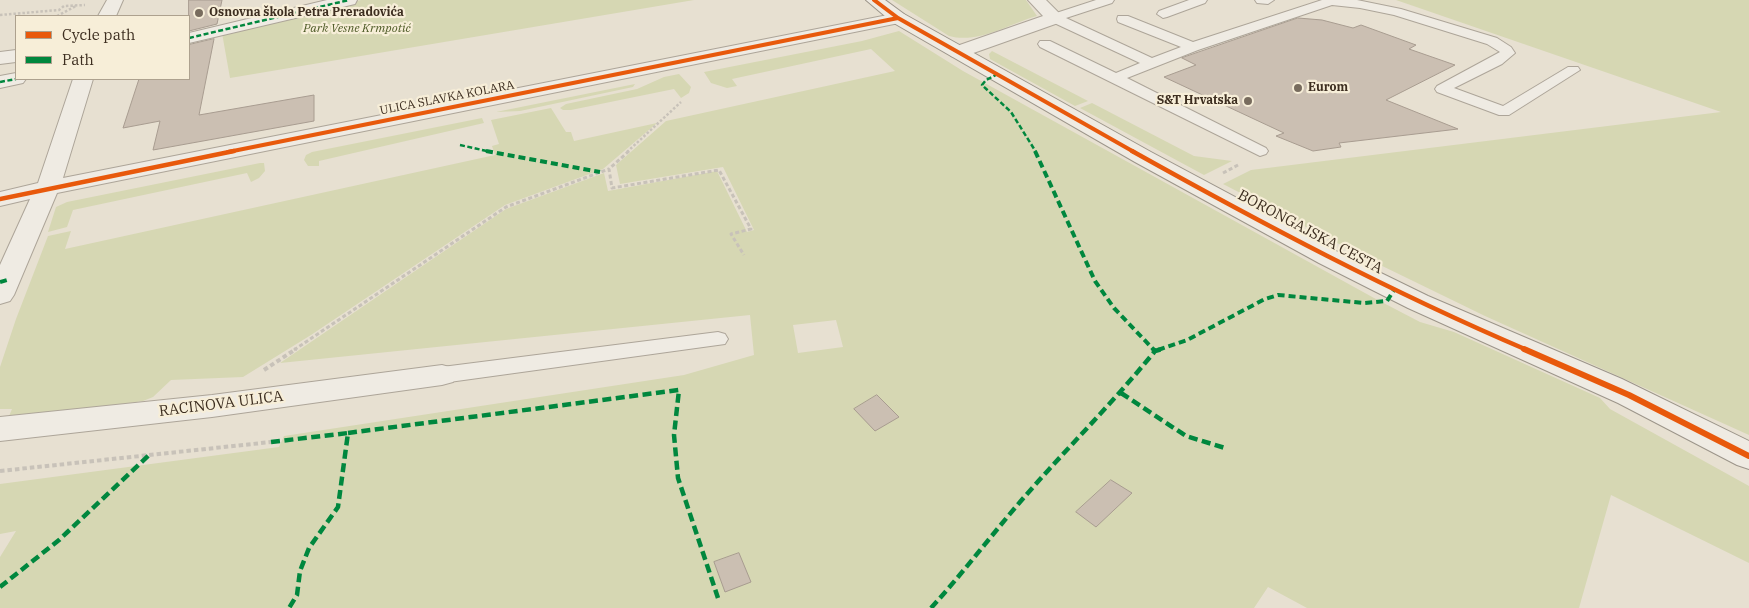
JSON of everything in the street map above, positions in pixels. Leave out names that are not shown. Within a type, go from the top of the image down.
[{"type":"street","points":[[108,15],[115,0]]},
{"type":"street","points":[[190,38],[349,0]]},
{"type":"street","name":"BORONGAJSKA CESTA","points":[[874,0],[898,18],[958,52],[1237,208],[1347,266],[1484,332],[1611,387],[1749,456]]},
{"type":"street","points":[[958,52],[1055,18],[1036,0]]},
{"type":"street","name":"ULICA SLAVKA KOLARA","points":[[0,199],[898,18]]},
{"type":"street","points":[[0,58],[15,56]]},
{"type":"street","points":[[0,82],[15,79]]},
{"type":"street","points":[[0,295],[47,188],[84,80]]},
{"type":"street","name":"RACINOVA ULICA","points":[[0,429],[212,406],[442,375]]},
{"type":"lane","points":[[1055,18],[1108,0]]},
{"type":"lane","points":[[1163,9],[1178,9],[1201,0]]},
{"type":"lane","points":[[1261,0],[1268,0]]},
{"type":"lane","points":[[1115,78],[1193,47],[1331,1],[1360,4],[1397,12],[1492,41],[1508,53],[1497,61],[1442,89],[1504,112],[1573,70]]},
{"type":"lane","points":[[1055,18],[1153,64]]},
{"type":"lane","points":[[1123,19],[1193,47]]},
{"type":"lane","points":[[1045,44],[1260,151]]},
{"type":"lane","points":[[442,375],[718,339]]},
{"type":"path","points":[[0,15],[59,10],[64,6],[85,4]]},
{"type":"path","points":[[59,15],[77,5]]},
{"type":"path","points":[[259,374],[506,207],[609,169],[681,102]]},
{"type":"path","points":[[1217,176],[1260,151]]},
{"type":"path","points":[[609,169],[612,189],[719,170],[750,229],[731,234],[744,255]]},
{"type":"path","points":[[0,470],[271,442]]},
{"type":"green space","name":"Park Vesne Krmpotić","points":[[361,0],[694,0],[230,78],[222,33]]},
{"type":"green space","points":[[892,0],[1026,0],[1037,16],[993,32],[960,38],[949,36]]},
{"type":"green space","points":[[1396,0],[1749,0],[1749,435],[1485,316],[1372,261],[1223,184],[1251,170],[1721,112]]},
{"type":"green space","points":[[899,31],[963,71],[1374,298],[1420,322],[1454,332],[1600,398],[1610,409],[1749,486],[1749,563],[1611,495],[1579,608],[1307,608],[1268,587],[1254,608],[0,608],[0,557],[16,531],[0,534],[0,484],[279,447],[284,436],[684,375],[754,355],[750,315],[280,363],[506,209],[604,173],[608,191],[717,171],[747,232],[754,230],[723,167],[620,184],[616,165],[666,121],[895,71],[871,49],[732,79],[737,86],[727,88],[711,83],[704,72],[862,41]],"holes":[[[836,320],[843,347],[798,353],[793,325]]]},
{"type":"green space","points":[[992,51],[1088,101],[1075,106],[990,59],[989,54]]},
{"type":"green space","points":[[679,74],[691,87],[689,93],[681,98],[674,89],[571,110],[560,108],[566,104],[637,89],[664,77]]},
{"type":"green space","points":[[635,84],[633,87],[520,111],[496,112]]},
{"type":"green space","points":[[1092,103],[1194,156],[1232,161],[1204,175],[1080,108]]},
{"type":"green space","points":[[551,108],[566,132],[571,132],[574,141],[657,123],[603,169],[505,205],[311,335],[243,377],[171,380],[153,397],[143,401],[7,421],[12,409],[0,409],[0,367],[48,236],[71,231],[65,249],[495,155],[492,146],[499,144],[491,120]]},
{"type":"green space","points":[[482,118],[484,123],[319,161],[319,166],[308,166],[304,160],[306,155],[312,152]]},
{"type":"green space","points":[[264,163],[265,171],[259,178],[251,182],[247,173],[73,210],[67,227],[48,232],[56,207],[67,202]]},
{"type":"building","points":[[189,0],[222,0],[217,24],[190,31]]},
{"type":"building","name":"Eurom","points":[[1298,18],[1322,20],[1353,28],[1361,25],[1416,45],[1409,49],[1455,65],[1386,100],[1458,129],[1339,143],[1341,147],[1313,151],[1276,136],[1284,133],[1164,77],[1196,65],[1182,58]]},
{"type":"building","points":[[214,39],[199,115],[314,95],[314,121],[153,150],[160,121],[123,128],[139,80],[190,80],[190,45]]},
{"type":"building","points":[[877,395],[899,417],[875,431],[854,409]]},
{"type":"building","points":[[1111,480],[1132,493],[1096,527],[1076,512]]},
{"type":"building","points":[[739,553],[751,582],[725,592],[714,562]]},
{"type":"marked path","points":[[190,38],[349,0]]},
{"type":"marked path","points":[[998,74],[986,80],[982,85],[1011,112],[1038,155],[1095,281],[1114,308],[1155,351]]},
{"type":"marked path","points":[[0,82],[15,79]]},
{"type":"marked path","points":[[460,145],[528,160],[600,172]]},
{"type":"marked path","points":[[0,282],[7,280]]},
{"type":"marked path","points":[[931,608],[954,583],[1020,502],[1121,393],[1155,351],[1187,340],[1265,299],[1278,295],[1364,303],[1387,301],[1394,290]]},
{"type":"marked path","points":[[348,433],[679,390],[674,435],[678,478],[718,598]]},
{"type":"marked path","points":[[1121,393],[1186,436],[1225,448]]},
{"type":"marked path","points":[[271,442],[348,433],[338,507],[309,548],[300,571],[297,595],[289,608]]},
{"type":"marked path","points":[[0,587],[59,540],[149,455]]},
{"type":"cycle path","points":[[874,0],[898,18],[1266,225],[1418,302],[1629,395],[1749,456]]},
{"type":"cycle path","points":[[0,199],[898,18]]},
{"type":"place","name":"Osnovna škola Petra Preradovića","points":[[199,13]]},
{"type":"place","name":"Eurom","points":[[1298,88]]},
{"type":"place","name":"S&T Hrvatska","points":[[1248,101]]}]
